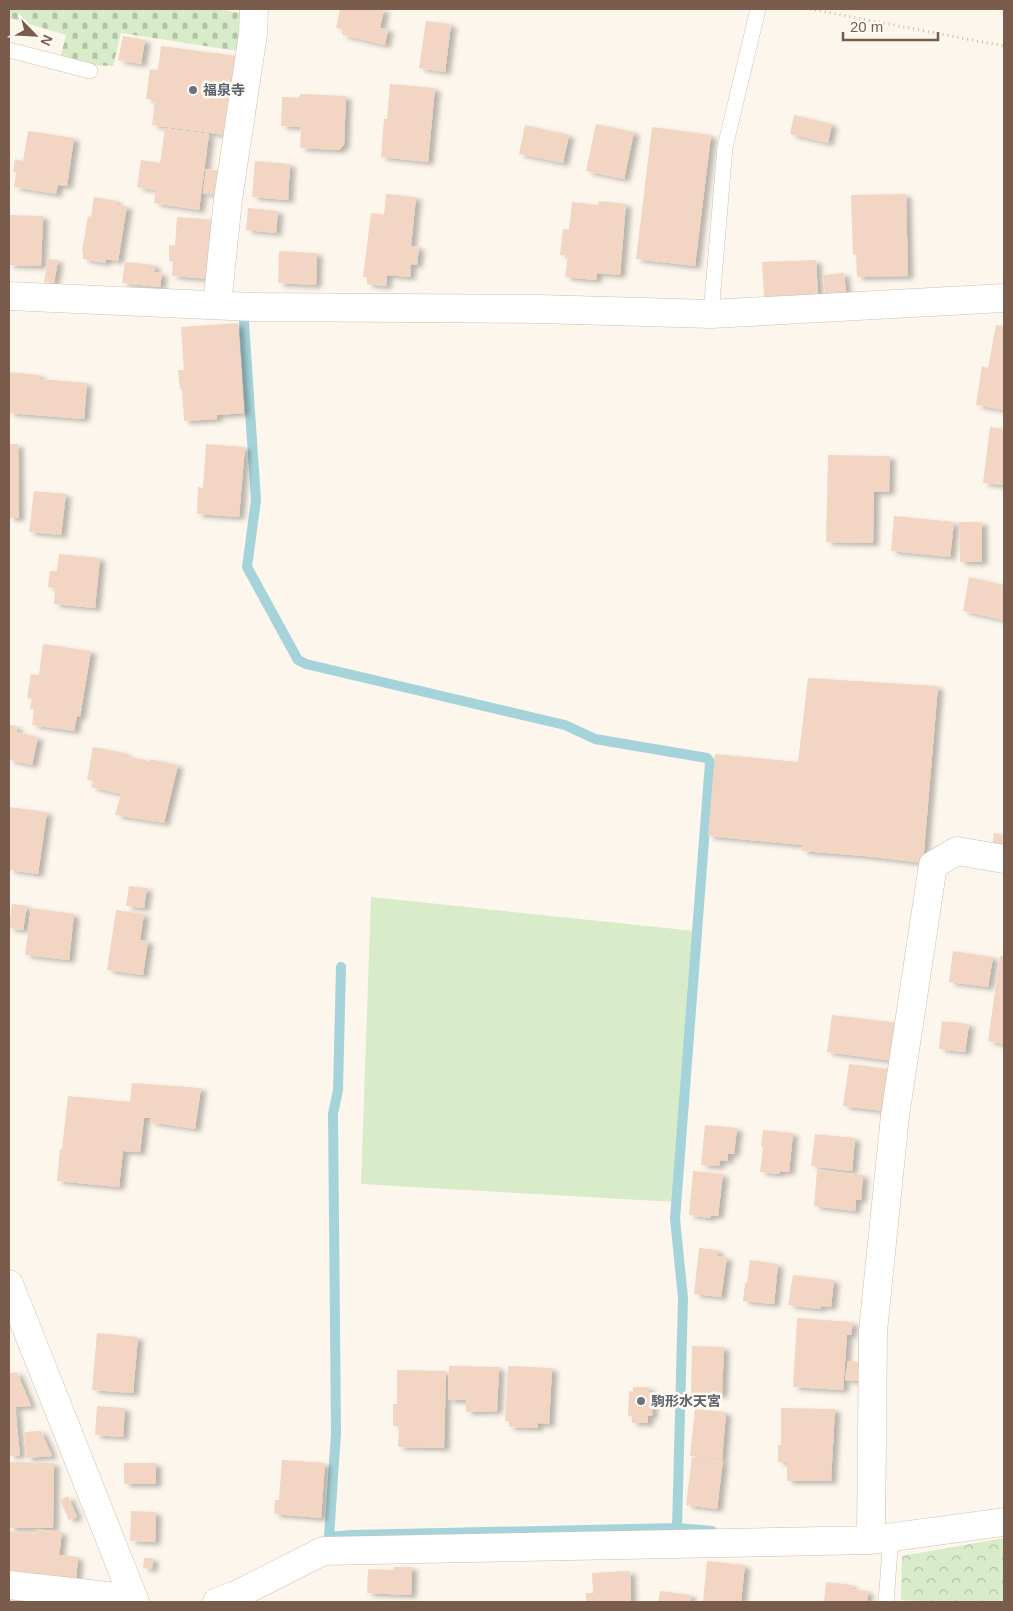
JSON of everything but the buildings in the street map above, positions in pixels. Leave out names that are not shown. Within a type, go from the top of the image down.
[{"type":"street","points":[[217,305],[228,199],[253,34],[254,9]]},
{"type":"street","points":[[9,296],[217,305],[539,309],[711,314],[1004,298]]},
{"type":"street","points":[[881,1539],[873,1331],[895,1116],[933,865],[957,851],[1004,858]]},
{"type":"street","points":[[9,1284],[134,1601],[9,1585]]},
{"type":"street","points":[[216,1602],[236,1595],[323,1551],[881,1539],[1004,1522]]},
{"type":"lane","points":[[711,314],[725,147],[758,9]]},
{"type":"lane","points":[[9,50],[90,71]]},
{"type":"lane","points":[[881,1539],[886,1602]]},
{"type":"path","points":[[810,9],[1004,46]]},
{"type":"green space","points":[[9,9],[219,9],[246,14],[244,52],[121,33],[113,66],[92,65],[61,55],[66,35],[9,18]]},
{"type":"green space","points":[[371,897],[695,931],[675,1202],[361,1184]]},
{"type":"green space","points":[[1004,1538],[1004,1602],[901,1600],[902,1556]]},
{"type":"waterway","points":[[243,307],[256,500],[247,567],[298,660],[306,664],[565,725],[595,739],[707,758],[710,762],[675,1219],[683,1298],[677,1528]]},
{"type":"waterway","points":[[341,967],[338,1090],[333,1114],[336,1433],[329,1537],[677,1528],[712,1531]]},
{"type":"place","name":"福泉寺","points":[[193,90]]},
{"type":"place","name":"駒形水天宮","points":[[641,1401]]}]
